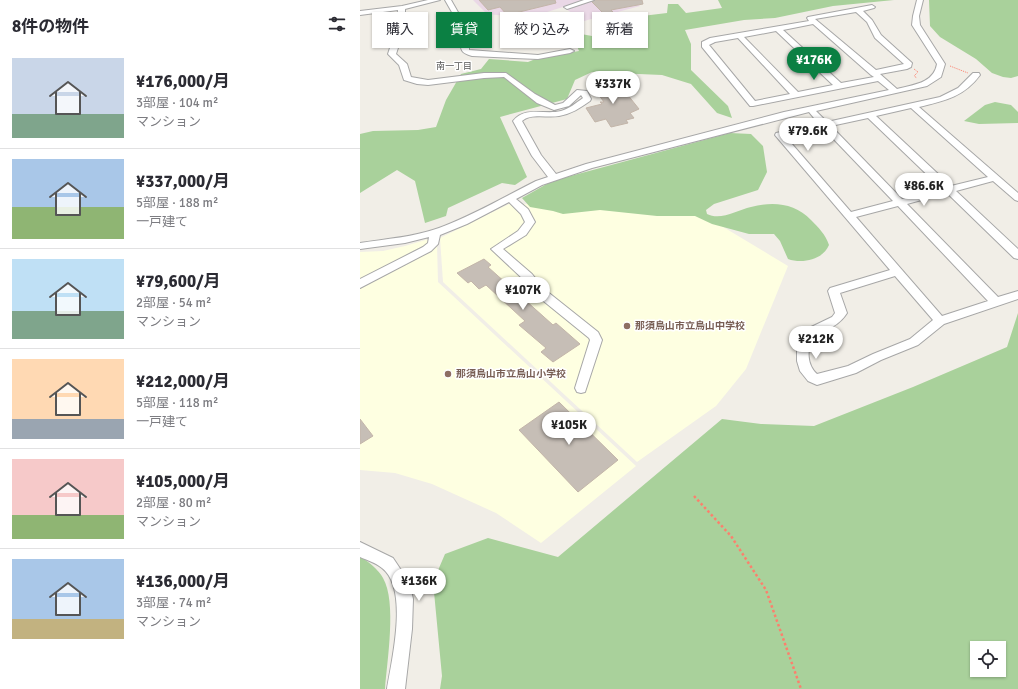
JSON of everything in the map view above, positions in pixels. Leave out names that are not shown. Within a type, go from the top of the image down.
[{"type":"street","points":[[406,0],[401,26],[392,54],[403,64],[407,78],[411,80],[424,81],[458,80],[498,73],[506,75],[544,104],[554,108],[570,102],[580,92],[586,95],[587,99],[569,110],[556,114],[525,115],[517,121],[537,156],[553,177]]},
{"type":"street","points":[[380,12],[436,0]]},
{"type":"street","points":[[448,0],[460,21],[460,32],[465,39],[464,49],[466,52],[472,54],[538,57],[570,51]]},
{"type":"street","points":[[567,7],[591,0]]},
{"type":"street","points":[[360,246],[405,240],[436,233],[463,222],[553,177],[604,162],[811,110],[924,84],[938,76],[941,70],[941,64],[916,25],[916,16],[920,0]]},
{"type":"street","points":[[373,4],[374,12]]},
{"type":"street","points":[[872,7],[810,18],[895,91]]},
{"type":"street","points":[[814,22],[739,34],[713,40],[705,44],[753,104],[839,86],[908,65],[907,60],[878,36],[870,21],[858,10]]},
{"type":"street","points":[[360,13],[372,13]]},
{"type":"street","points":[[777,28],[839,86]]},
{"type":"street","points":[[739,34],[796,95]]},
{"type":"street","points":[[940,321],[779,135],[942,99],[960,93],[968,86],[976,75]]},
{"type":"street","points":[[913,106],[1018,198]]},
{"type":"street","points":[[811,110],[996,302]]},
{"type":"street","points":[[870,115],[1018,254]]},
{"type":"street","points":[[849,216],[994,178]]},
{"type":"street","points":[[509,198],[525,211],[530,222],[522,233],[496,248],[528,277],[540,292],[594,335],[596,340],[581,388]]},
{"type":"street","points":[[360,284],[427,249],[433,244],[436,233]]},
{"type":"street","points":[[897,272],[834,292],[841,313],[836,320],[809,334],[803,346],[805,368],[811,378],[817,380],[852,370],[877,357],[914,342],[940,321],[1018,295]]},
{"type":"street","points":[[360,549],[388,563],[401,582],[405,599],[404,621],[396,689]]},
{"type":"path","points":[[941,64],[976,75]]},
{"type":"path","points":[[908,65],[917,70],[918,72],[914,76],[924,84]]},
{"type":"path","points":[[694,496],[731,536],[766,590],[802,689]]},
{"type":"shaded area","points":[[473,0],[632,0],[640,6],[618,12],[592,12],[592,19],[584,21],[584,12],[570,12],[563,7],[547,12],[500,12],[500,15],[492,14],[492,12],[485,12]]},
{"type":"shaded area","name":"那須烏山市立烏山中学校","points":[[509,204],[623,205],[705,216],[788,266],[746,369],[716,406],[637,462],[443,282],[440,238]]},
{"type":"shaded area","name":"那須烏山市立烏山小学校","points":[[429,239],[437,244],[438,282],[636,466],[541,543],[496,513],[432,484],[395,473],[360,470],[360,252],[383,251]]},
{"type":"green space","points":[[718,0],[894,0],[833,6],[775,18],[744,20],[685,30],[691,44],[691,70],[728,106],[732,118],[717,113],[691,84],[662,75],[592,72],[575,80],[567,99],[500,117],[527,177],[515,185],[502,183],[448,208],[446,216],[425,223],[415,181],[397,170],[360,193],[360,134],[373,131],[418,130],[436,127],[446,100],[461,74],[481,69],[489,59],[528,62],[538,58],[579,51],[578,48],[584,48],[584,35],[592,36],[592,48],[648,48],[648,15],[667,13],[668,4],[678,4],[686,13],[722,8]]},
{"type":"green space","points":[[929,0],[1018,0],[1018,76],[1011,78],[992,73],[976,59],[940,37],[930,26]]},
{"type":"green space","points":[[995,102],[1011,105],[1018,112],[1018,123],[979,124],[964,121],[985,105]]},
{"type":"green space","points":[[730,133],[751,134],[763,146],[767,172],[758,190],[714,204],[706,210],[707,214],[712,216],[723,216],[751,207],[767,204],[791,207],[805,214],[824,234],[829,245],[822,254],[812,260],[806,261],[788,259],[780,241],[774,234],[749,234],[712,224],[695,216],[657,216],[600,210],[563,214],[530,207],[522,198],[552,181]]},
{"type":"green space","points":[[1018,313],[1018,689],[440,689],[442,676],[434,592],[436,575],[445,554],[488,538],[558,557],[722,419],[761,424],[814,426],[913,387],[1007,347]]},
{"type":"green space","points":[[360,557],[370,563],[383,578],[390,602],[390,632],[385,689],[360,689]]},
{"type":"building","points":[[479,0],[555,0],[556,3],[519,12],[504,12],[500,7],[488,10]]},
{"type":"building","points":[[595,0],[642,0],[643,4],[611,10],[613,12],[602,12],[592,2]]},
{"type":"building","points":[[612,82],[615,85],[619,84],[639,109],[630,113],[634,118],[626,120],[628,123],[611,127],[606,119],[595,122],[586,108],[602,104],[600,102],[604,102],[593,87]]},
{"type":"building","points":[[484,259],[491,265],[488,267],[553,325],[556,323],[580,344],[553,362],[541,352],[546,348],[519,325],[525,321],[486,285],[479,289],[471,281],[468,283],[457,273]]},
{"type":"building","points":[[559,402],[618,460],[578,492],[519,430]]},
{"type":"building","points":[[360,419],[373,436],[360,444]]},
{"type":"place","name":"那須烏山市立烏山中学校","points":[[627,326]]},
{"type":"place","name":"那須烏山市立烏山小学校","points":[[448,374]]},
{"type":"district","name":"南一丁目","points":[[454,66]]}]
